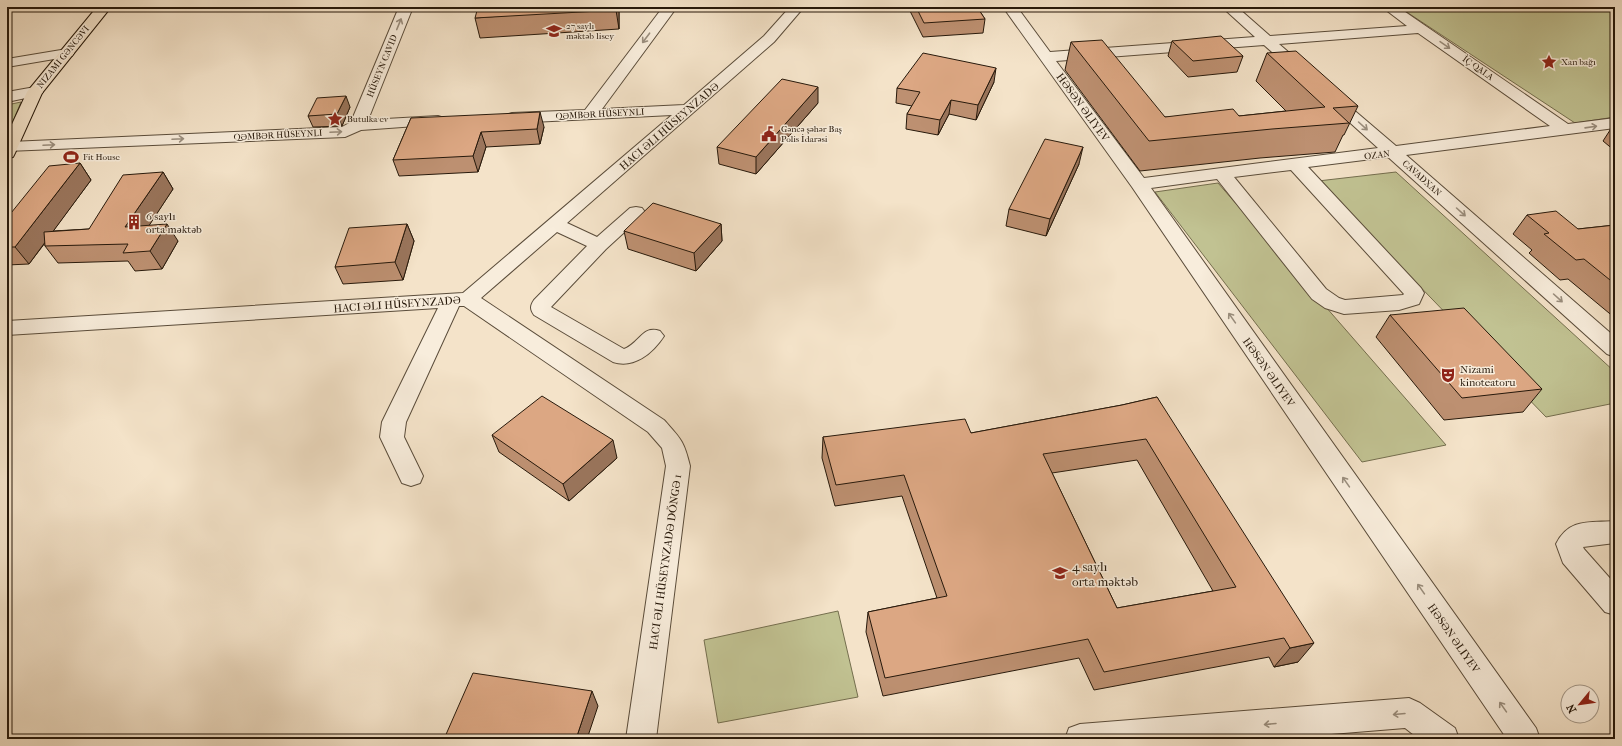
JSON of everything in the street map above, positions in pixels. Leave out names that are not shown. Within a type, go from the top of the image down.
[{"type":"main road","name":"NIZAMI GƏNCƏVI","points":[[8,150],[35,92],[104,7]]},
{"type":"street","name":"HÜSEYN CAVID","points":[[358,125],[406,7]]},
{"type":"street","points":[[590,114],[670,7]]},
{"type":"street","points":[[411,476],[392,437],[394,422],[460,300],[555,224],[689,109],[769,39],[797,7]]},
{"type":"street","name":"HƏSƏN ƏLIYEV","points":[[1010,7],[1139,184],[1525,739]]},
{"type":"street","name":"CAVADXAN","points":[[1229,7],[1615,349]]},
{"type":"street","name":"İÇ QALA","points":[[1390,7],[1566,130]]},
{"type":"street","points":[[1046,57],[1266,39],[1421,29]]},
{"type":"street","points":[[7,63],[66,53]]},
{"type":"street","points":[[7,97],[35,92]]},
{"type":"street","name":"QƏMBƏR HÜSEYNLI","points":[[497,119],[689,109]]},
{"type":"street","name":"QƏMBƏR HÜSEYNLI","points":[[8,150],[345,132],[358,125],[451,121]]},
{"type":"street","name":"OZAN","points":[[1139,184],[1615,123]]},
{"type":"street","points":[[1222,174],[1319,294],[1332,303],[1344,307],[1399,303],[1412,299],[1414,293],[1296,165]]},
{"type":"street","points":[[636,212],[599,245],[541,305],[541,310],[621,357],[629,356],[642,349],[653,336]]},
{"type":"street","points":[[555,224],[599,245]]},
{"type":"street","points":[[7,328],[460,300],[656,426],[673,445],[678,466],[641,739]]},
{"type":"street","points":[[1615,532],[1576,535],[1569,544],[1572,555],[1615,603]]},
{"type":"street","points":[[1080,739],[1409,713],[1444,739]]},
{"type":"green space","name":"Xan bağı","points":[[1399,7],[1615,7],[1615,117],[1575,123]]},
{"type":"green space","points":[[21,102],[7,136],[7,105]]},
{"type":"green space","points":[[1396,172],[1615,372],[1615,403],[1546,417],[1318,181]]},
{"type":"green space","points":[[1218,183],[1446,445],[1362,462],[1155,192]]},
{"type":"green space","points":[[838,611],[858,697],[718,723],[704,640]]},
{"type":"building","points":[[478,7],[616,7],[616,10],[475,18]]},
{"type":"building","points":[[916,7],[977,7],[985,19],[924,23]]},
{"type":"building","points":[[1221,36],[1243,56],[1193,61],[1172,41]]},
{"type":"building","points":[[1102,40],[1165,117],[1233,109],[1239,116],[1325,107],[1267,53],[1296,51],[1358,106],[1333,108],[1349,123],[1149,141],[1071,42]]},
{"type":"building","points":[[923,53],[996,68],[978,105],[951,100],[940,120],[907,114],[920,92],[897,88]]},
{"type":"building","points":[[782,79],[818,87],[756,157],[717,147]]},
{"type":"building","points":[[346,96],[337,114],[308,116],[317,98]]},
{"type":"building","points":[[540,112],[537,129],[481,132],[473,156],[393,160],[411,118]]},
{"type":"building","points":[[1045,139],[1083,147],[1050,219],[1009,209]]},
{"type":"building","points":[[80,163],[15,247],[7,247],[7,218],[49,166]]},
{"type":"building","points":[[163,172],[125,227],[167,224],[150,251],[123,253],[128,244],[45,246],[44,232],[89,229],[123,175]]},
{"type":"building","points":[[653,203],[721,224],[694,253],[624,231]]},
{"type":"building","points":[[1556,211],[1578,229],[1615,225],[1615,255],[1611,255],[1615,258],[1615,284],[1584,259],[1576,260],[1544,234],[1549,233],[1527,215]]},
{"type":"building","points":[[407,224],[395,262],[335,267],[349,228]]},
{"type":"building","points":[[1464,308],[1542,389],[1462,398],[1390,315]]},
{"type":"building","points":[[542,396],[613,440],[563,484],[492,435]]},
{"type":"building","points":[[1157,397],[1314,643],[1290,648],[1284,638],[1104,672],[1088,639],[885,678],[868,612],[947,596],[904,475],[836,485],[823,437],[965,419],[971,433],[1122,405]],"holes":[[[1146,439],[1236,587],[1117,608],[1043,454]]]},
{"type":"building","points":[[473,673],[592,691],[576,739],[444,739]]},
{"type":"place","name":"27 saylı məktəb-lisey","points":[[554,31]]},
{"type":"place","name":"Xan bağı","points":[[1549,62]]},
{"type":"place","name":"Butulka ev","points":[[335,119]]},
{"type":"place","name":"Gəncə şəhər Baş Polis İdarəsi","points":[[769,134]]},
{"type":"place","name":"Fit House","points":[[71,157]]},
{"type":"place","name":"6 saylı orta məktəb","points":[[134,222]]},
{"type":"place","name":"Nizami kinoteatoru","points":[[1448,375]]},
{"type":"place","name":"4 saylı orta məktəb","points":[[1060,573]]}]
